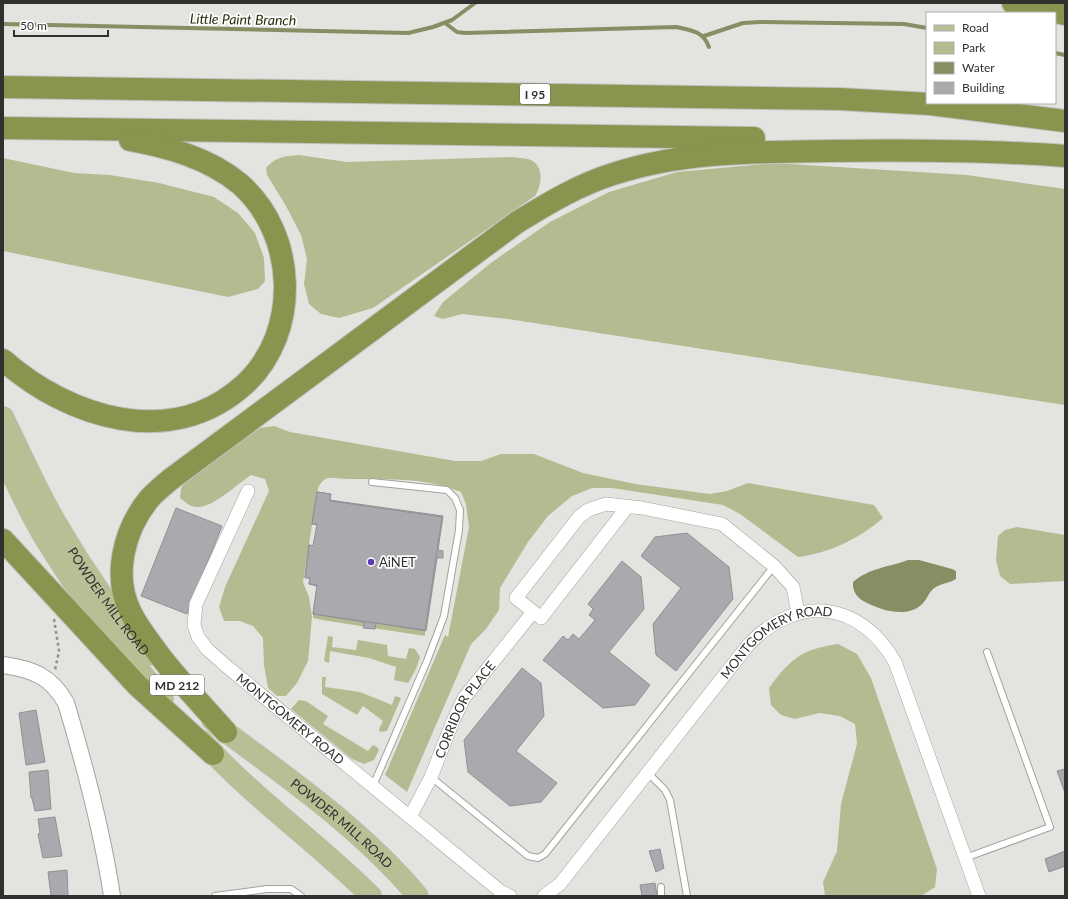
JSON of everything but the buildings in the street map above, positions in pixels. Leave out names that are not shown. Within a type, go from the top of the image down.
[{"type":"highway","points":[[1013,3],[1056,12]]},
{"type":"highway","name":"I 95","points":[[3,87],[839,99],[926,104]]},
{"type":"highway","name":"I 95","points":[[930,104],[1065,121]]},
{"type":"highway","points":[[3,129],[927,140],[1011,145],[1065,155]]},
{"type":"highway","points":[[3,129],[119,138],[149,143],[212,165],[240,184],[263,211],[278,240],[285,271],[285,303],[278,331],[265,360],[245,384],[220,402],[193,415],[163,421],[131,421],[95,414],[58,398],[32,383],[3,360]]},
{"type":"highway","points":[[226,732],[177,678],[144,634],[130,612],[123,590],[121,566],[126,539],[136,518],[149,498],[171,479],[516,223],[576,188],[619,172],[688,156],[736,152],[927,150],[1065,155]]},
{"type":"highway","points":[[3,540],[137,685],[213,754]]},
{"type":"main road","name":"POWDER MILL ROAD","points":[[3,417],[57,525],[90,578],[124,626],[158,666],[192,701],[226,732],[320,801],[401,876],[418,896]]},
{"type":"main road","name":"POWDER MILL ROAD","points":[[3,456],[42,534],[77,589],[111,636],[140,672],[213,754],[254,792],[341,866],[371,896]]},
{"type":"street","name":"MONTGOMERY ROAD","points":[[248,491],[196,604],[194,625],[198,637],[207,649],[225,665],[500,891],[510,896]]},
{"type":"street","points":[[628,506],[541,618],[516,598],[579,517],[598,505],[606,504],[628,506],[722,524],[774,566],[793,587],[798,613]]},
{"type":"street","name":"MONTGOMERY ROAD","points":[[544,896],[560,884],[749,644],[772,624],[798,613],[819,611],[839,614],[857,621],[872,631],[886,646],[895,662],[979,896]]},
{"type":"street","name":"CORRIDOR PLACE","points":[[410,817],[431,777],[453,721],[464,698],[533,612]]},
{"type":"street","points":[[3,665],[27,670],[45,678],[59,691],[66,703],[89,787],[101,838],[112,896]]},
{"type":"lane","points":[[372,482],[447,490],[455,498],[460,510],[459,530],[453,570],[440,630],[373,786]]},
{"type":"lane","points":[[431,777],[528,856],[538,858],[545,854],[774,566]]},
{"type":"lane","points":[[965,858],[1050,827],[987,652]]},
{"type":"lane","points":[[648,773],[665,790],[670,800],[687,896]]},
{"type":"lane","points":[[661,887],[661,896]]},
{"type":"lane","points":[[215,896],[268,889],[291,889],[301,896]]},
{"type":"path","points":[[54,616],[59,651],[55,671]]},
{"type":"green space","points":[[299,155],[347,162],[512,157],[528,159],[537,165],[540,170],[540,181],[535,196],[373,308],[339,318],[321,314],[309,304],[304,284],[307,259],[301,235],[286,206],[267,175],[266,168],[273,161]]},
{"type":"green space","points":[[3,158],[74,173],[110,175],[159,183],[214,197],[238,213],[255,233],[264,258],[265,281],[258,289],[228,297],[3,251]]},
{"type":"green space","points":[[774,163],[967,175],[1065,189],[1065,405],[508,319],[462,314],[443,319],[434,316],[443,302],[492,262],[550,222],[609,192],[677,172]]},
{"type":"green space","points":[[274,426],[290,432],[455,461],[481,461],[501,454],[534,454],[583,473],[635,484],[710,494],[727,491],[748,483],[874,505],[883,518],[874,526],[854,539],[821,552],[798,557],[740,514],[723,505],[612,488],[592,488],[572,496],[548,516],[528,542],[500,588],[499,610],[486,629],[471,644],[407,792],[385,775],[445,635],[448,637],[469,527],[466,504],[461,492],[448,487],[419,481],[328,478],[321,483],[318,488],[303,582],[309,597],[312,617],[308,661],[297,683],[286,696],[277,696],[268,688],[264,665],[263,638],[253,626],[240,621],[224,621],[219,607],[225,587],[269,491],[265,479],[251,475],[225,495],[203,507],[192,506],[180,498],[181,489],[185,479],[260,428]]},
{"type":"green space","points":[[1017,527],[1065,535],[1065,581],[1010,584],[1000,576],[996,560],[998,536],[1005,530]]},
{"type":"green space","points":[[313,614],[425,630],[425,636],[322,620],[313,618]]},
{"type":"green space","points":[[328,636],[333,637],[332,647],[356,650],[358,640],[387,645],[388,656],[406,659],[409,648],[415,649],[420,657],[416,669],[408,683],[394,680],[396,667],[369,658],[330,651],[329,663],[324,661]]},
{"type":"green space","points":[[838,644],[857,654],[871,678],[937,869],[935,887],[921,896],[825,896],[823,882],[837,851],[841,804],[857,744],[855,724],[840,716],[819,713],[795,719],[781,715],[771,705],[769,688],[784,670],[798,657],[815,649]]},
{"type":"green space","points":[[322,677],[326,677],[325,687],[360,692],[392,705],[395,696],[401,698],[387,731],[380,732],[379,729],[383,721],[363,706],[357,715],[322,694]]},
{"type":"green space","points":[[299,700],[306,701],[328,716],[323,724],[368,751],[373,745],[377,747],[379,750],[374,760],[364,764],[352,759],[291,709]]},
{"type":"water","points":[[908,560],[919,560],[952,569],[956,571],[956,579],[934,588],[924,602],[918,607],[904,612],[881,609],[864,601],[856,595],[853,582],[859,577],[872,571]]},
{"type":"waterway","name":"Little Paint Branch","points":[[3,24],[408,33],[433,27],[452,20],[475,3]]},
{"type":"waterway","points":[[704,36],[743,23],[760,22],[904,24],[926,28]]},
{"type":"waterway","points":[[445,23],[457,32],[465,33],[676,27],[691,30],[700,34],[709,47]]},
{"type":"waterway","points":[[1056,53],[1065,55]]},
{"type":"place","name":"AiNET","points":[[371,562]]}]
